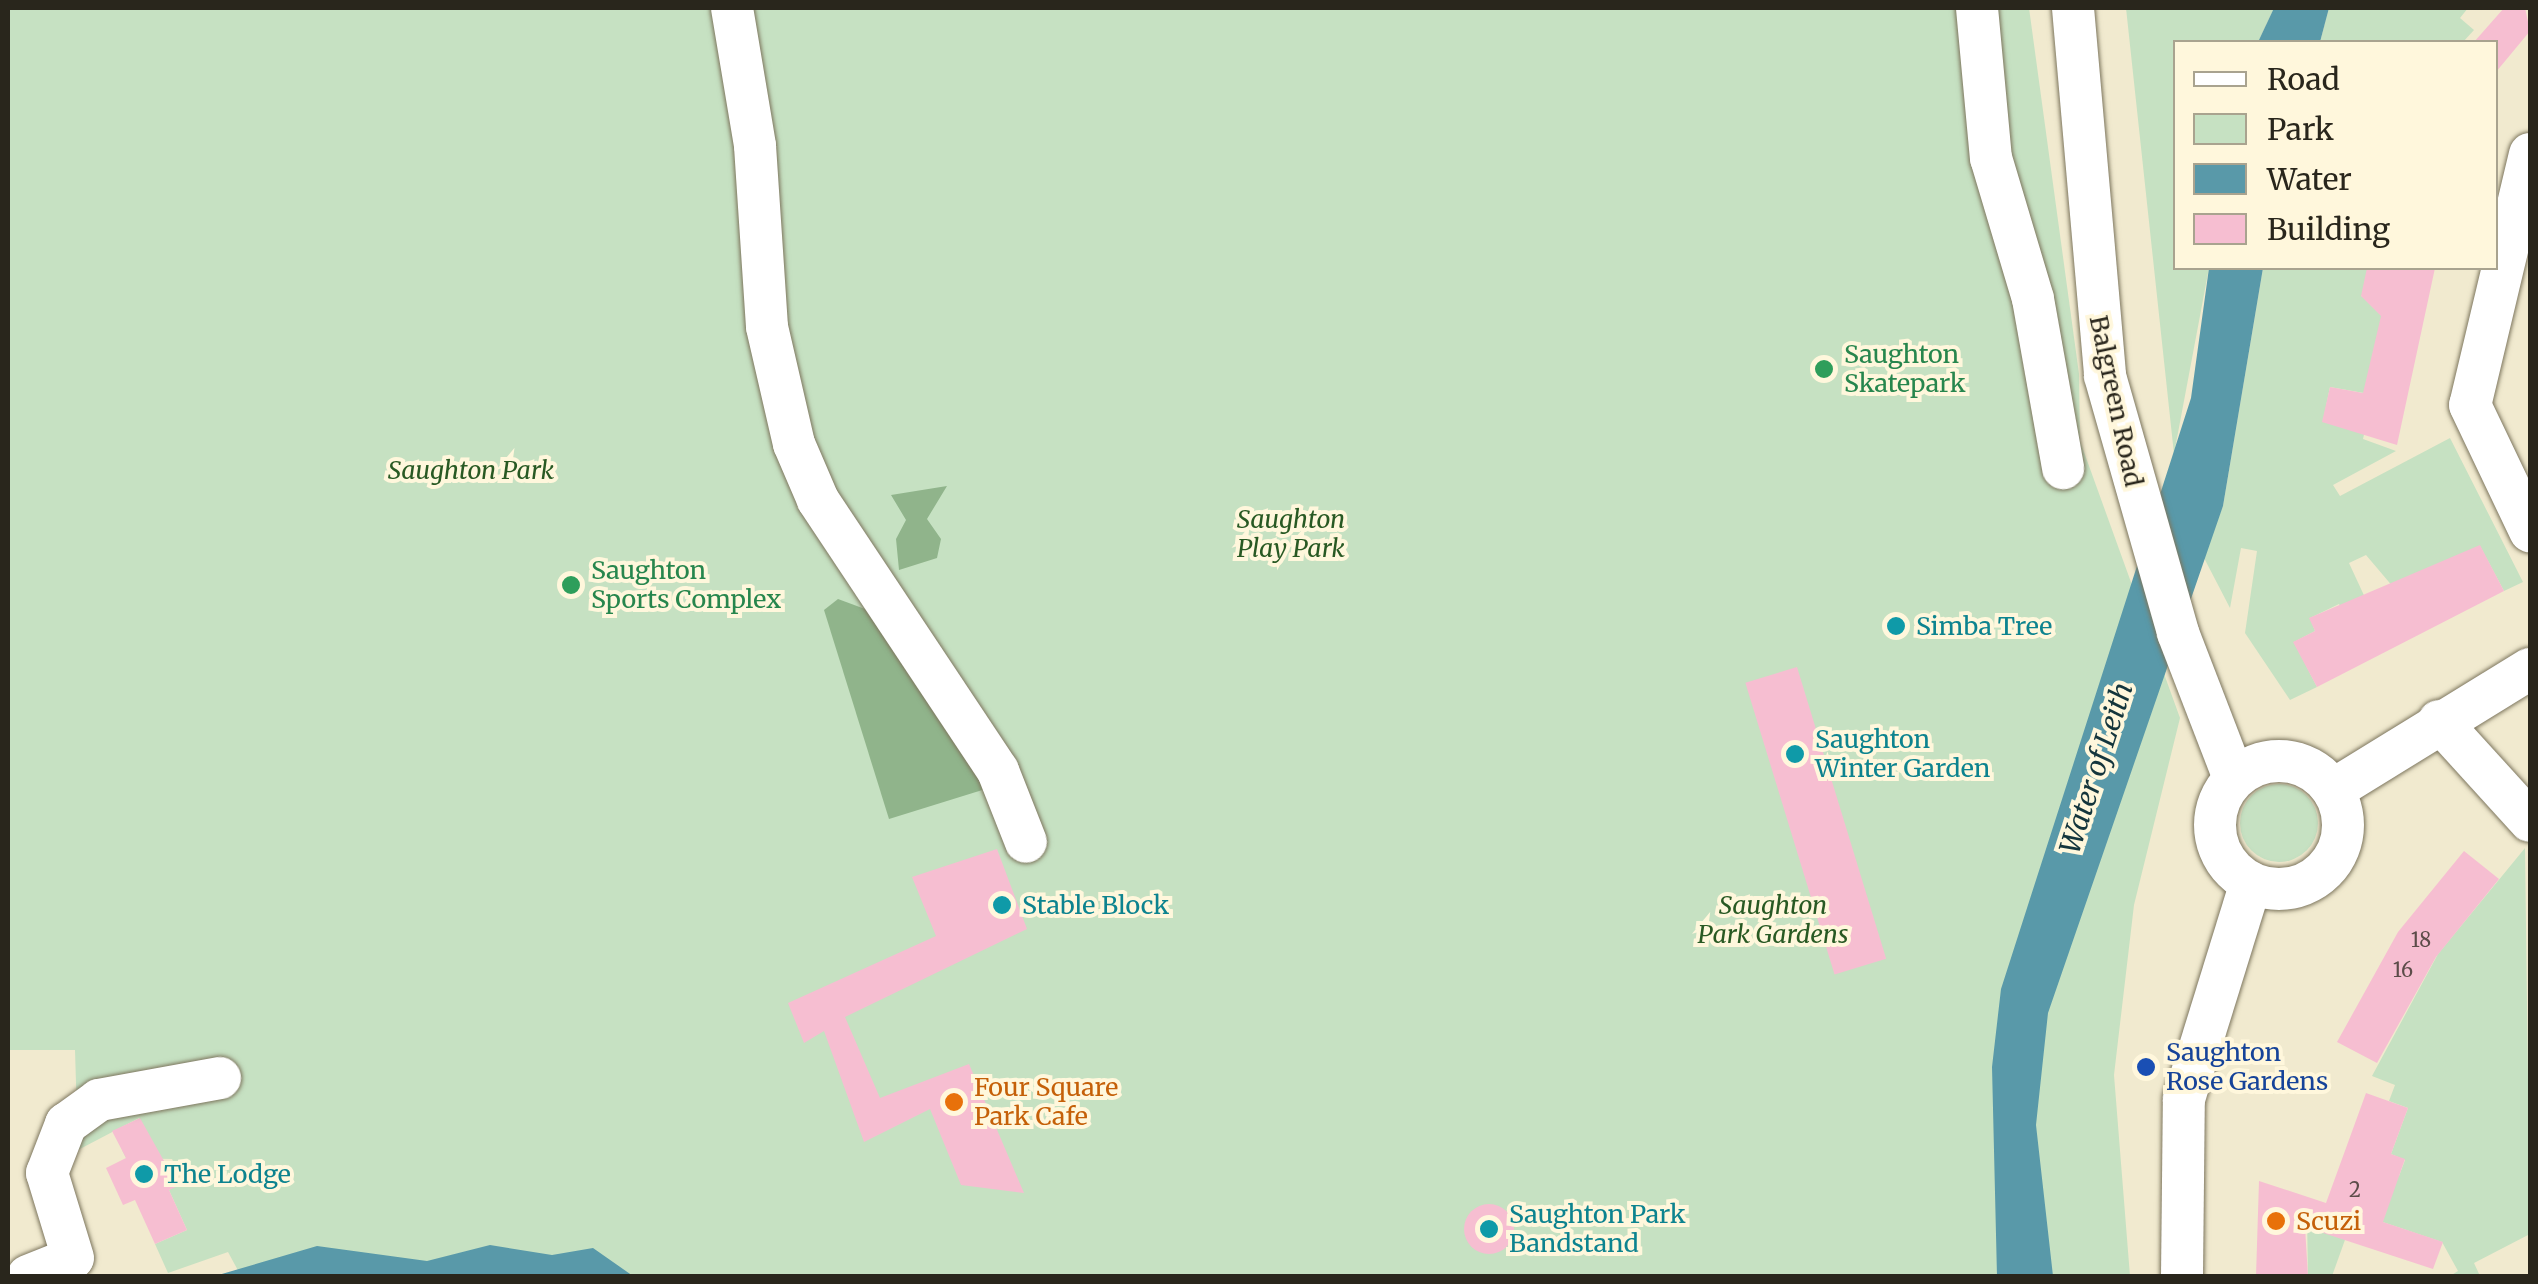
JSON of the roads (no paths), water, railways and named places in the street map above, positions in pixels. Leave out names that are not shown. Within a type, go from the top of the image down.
[{"type":"street","points":[[732,8],[755,146],[767,327],[794,444],[818,500],[990,759],[1026,842]]},
{"type":"street","points":[[1977,8],[1991,158],[2033,299],[2063,468]]},
{"type":"street","name":"Balgreen Road","points":[[2073,8],[2092,289],[2135,494],[2178,633],[2234,778]]},
{"type":"street","points":[[2530,154],[2470,405],[2530,530]]},
{"type":"street","points":[[2333,790],[2530,668]]},
{"type":"street","points":[[2439,722],[2530,822]]},
{"type":"street","points":[[2286,761],[2333,790],[2340,844],[2320,874],[2287,889],[2251,882],[2225,860],[2214,826],[2234,778],[2286,761]]},
{"type":"street","points":[[2182,1276],[2184,1099],[2251,882]]},
{"type":"street","points":[[28,1276],[73,1258],[47,1173],[66,1124],[99,1100],[220,1078]]},
{"type":"water","points":[[2274,8],[2329,8],[2321,40],[2259,40]]},
{"type":"water","name":"Water of Leith","points":[[2209,270],[2263,270],[2223,506],[2048,1013],[2036,1125],[2053,1276],[1997,1276],[1992,1067],[2001,989],[2191,398]]},
{"type":"water","points":[[490,1245],[552,1255],[593,1248],[633,1276],[215,1276],[317,1246],[427,1261]]},
{"type":"place","name":"Saughton Skatepark","points":[[1824,369]]},
{"type":"place","name":"Saughton Sports Complex","points":[[571,585]]},
{"type":"place","name":"Simba Tree","points":[[1896,626]]},
{"type":"place","name":"Saughton Winter Garden","points":[[1795,754]]},
{"type":"place","name":"Stable Block","points":[[1002,905]]},
{"type":"place","name":"Saughton Rose Gardens","points":[[2146,1067]]},
{"type":"place","name":"Four Square Park Cafe","points":[[954,1102]]},
{"type":"place","name":"The Lodge","points":[[144,1174]]},
{"type":"place","name":"Scuzi","points":[[2276,1221]]},
{"type":"place","name":"Saughton Park Bandstand","points":[[1489,1229]]},
{"type":"park label","name":"Saughton Park","points":[[471,470]]},
{"type":"park label","name":"Saughton Play Park","points":[[1291,534]]},
{"type":"park label","name":"Saughton Park Gardens","points":[[1773,920]]}]
